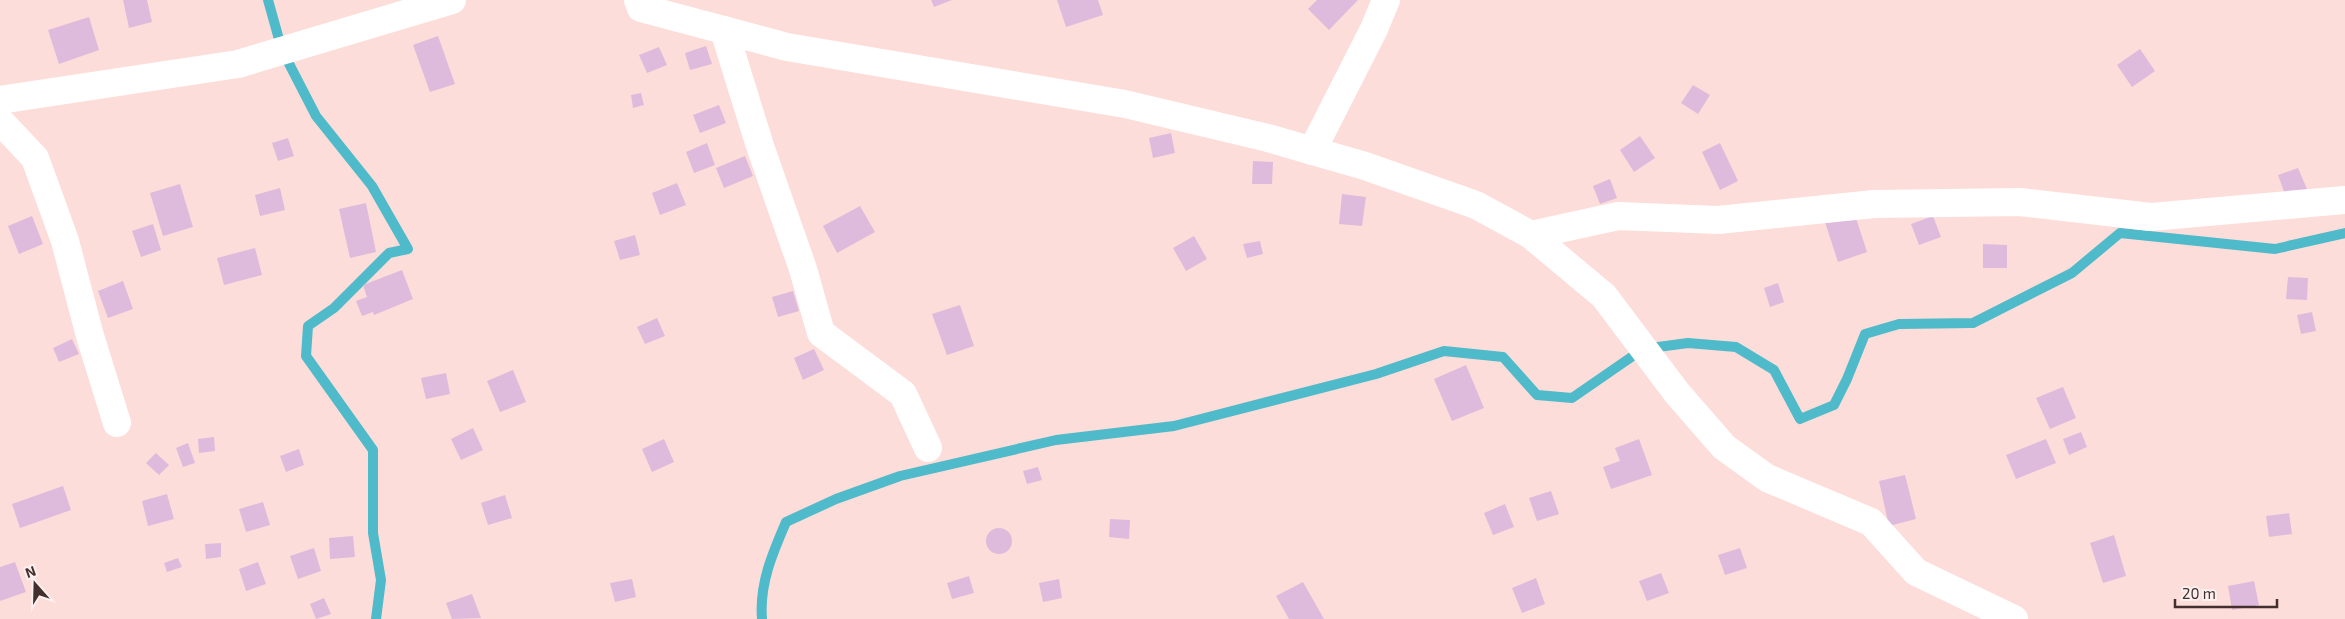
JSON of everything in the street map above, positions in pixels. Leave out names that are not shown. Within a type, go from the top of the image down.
[{"type":"street","points":[[0,100],[238,64],[452,0]]},
{"type":"street","points":[[638,0],[641,8],[787,46],[1126,104],[1365,166],[1476,204],[1531,235],[1604,296],[1677,393],[1724,447],[1767,478],[1871,522],[1916,572],[2014,619]]},
{"type":"street","points":[[1312,151],[1374,29],[1386,0]]},
{"type":"street","points":[[724,30],[760,146],[803,269],[820,333],[904,394],[928,448]]},
{"type":"street","points":[[0,122],[35,158],[65,241],[90,336],[117,423]]},
{"type":"street","points":[[1531,235],[1618,216],[1718,220],[1874,204],[2020,202],[2151,217],[2345,200]]},
{"type":"building","points":[[123,0],[147,0],[152,22],[129,28]]},
{"type":"building","points":[[931,0],[952,0],[934,7]]},
{"type":"building","points":[[1057,0],[1098,0],[1103,15],[1066,27]]},
{"type":"building","points":[[1317,0],[1358,0],[1329,30],[1308,9]]},
{"type":"building","points":[[89,17],[99,50],[59,64],[48,30]]},
{"type":"building","points":[[438,36],[455,84],[430,92],[413,45]]},
{"type":"building","points":[[706,46],[712,64],[690,70],[685,53]]},
{"type":"building","points":[[659,47],[667,65],[647,73],[639,55]]},
{"type":"building","points":[[2140,49],[2155,71],[2132,87],[2117,65]]},
{"type":"building","points":[[1693,85],[1710,95],[1698,114],[1681,103]]},
{"type":"building","points":[[641,93],[644,105],[633,108],[631,95]]},
{"type":"building","points":[[719,105],[726,123],[700,133],[693,115]]},
{"type":"building","points":[[1171,133],[1175,153],[1153,158],[1149,138]]},
{"type":"building","points":[[1640,136],[1655,158],[1634,172],[1620,150]]},
{"type":"building","points":[[288,138],[294,156],[278,161],[272,143]]},
{"type":"building","points":[[707,143],[715,165],[694,173],[686,152]]},
{"type":"building","points":[[1720,143],[1738,181],[1720,190],[1702,152]]},
{"type":"building","points":[[745,156],[753,176],[724,188],[716,168]]},
{"type":"building","points":[[1253,161],[1273,162],[1272,184],[1252,184]]},
{"type":"building","points":[[2298,168],[2307,189],[2286,197],[2278,175]]},
{"type":"building","points":[[1610,179],[1617,198],[1600,204],[1593,186]]},
{"type":"building","points":[[677,183],[686,205],[660,215],[652,193]]},
{"type":"building","points":[[180,184],[193,227],[163,236],[150,193]]},
{"type":"building","points":[[280,188],[285,210],[260,216],[255,195]]},
{"type":"building","points":[[1342,194],[1366,197],[1362,226],[1339,224]]},
{"type":"building","points":[[366,203],[376,252],[350,258],[339,209]]},
{"type":"building","points":[[860,206],[875,232],[837,253],[823,226]]},
{"type":"building","points":[[1853,209],[1867,252],[1838,262],[1824,219]]},
{"type":"building","points":[[32,216],[43,244],[19,254],[8,226]]},
{"type":"building","points":[[1933,216],[1941,237],[1919,245],[1911,224]]},
{"type":"building","points":[[153,224],[161,250],[141,257],[132,231]]},
{"type":"building","points":[[635,235],[640,255],[620,260],[614,241]]},
{"type":"building","points":[[1194,236],[1207,259],[1186,271],[1173,248]]},
{"type":"building","points":[[1260,241],[1263,254],[1247,258],[1243,244]]},
{"type":"building","points":[[1983,244],[2007,245],[2007,268],[1983,268]]},
{"type":"building","points":[[255,248],[262,275],[224,285],[217,258]]},
{"type":"building","points":[[402,270],[413,299],[374,315],[373,312],[362,316],[356,301],[367,297],[363,285]]},
{"type":"building","points":[[2288,277],[2308,278],[2307,300],[2286,299]]},
{"type":"building","points":[[123,281],[133,309],[108,318],[98,291]]},
{"type":"building","points":[[1778,283],[1784,302],[1770,307],[1764,288]]},
{"type":"building","points":[[793,291],[799,311],[778,317],[772,297]]},
{"type":"building","points":[[960,305],[974,346],[947,355],[932,314]]},
{"type":"building","points":[[2312,312],[2316,331],[2301,334],[2297,315]]},
{"type":"building","points":[[657,318],[665,336],[645,344],[637,327]]},
{"type":"building","points":[[72,339],[79,354],[59,362],[53,348]]},
{"type":"building","points":[[814,349],[824,370],[803,380],[794,358]]},
{"type":"building","points":[[1466,365],[1484,408],[1452,421],[1434,379]]},
{"type":"building","points":[[513,370],[526,402],[500,412],[487,381]]},
{"type":"building","points":[[446,373],[450,394],[426,399],[421,378]]},
{"type":"building","points":[[2063,387],[2076,418],[2050,429],[2036,398]]},
{"type":"building","points":[[473,428],[483,450],[461,460],[451,439]]},
{"type":"building","points":[[2081,432],[2087,447],[2069,455],[2063,439]]},
{"type":"building","points":[[214,437],[215,451],[199,453],[198,439]]},
{"type":"building","points":[[664,439],[674,462],[652,472],[642,449]]},
{"type":"building","points":[[1639,439],[1652,475],[1611,489],[1603,467],[1620,461],[1615,448]]},
{"type":"building","points":[[2046,439],[2056,463],[2016,479],[2006,455]]},
{"type":"building","points":[[188,443],[195,463],[183,467],[176,448]]},
{"type":"building","points":[[299,449],[304,465],[286,472],[280,456]]},
{"type":"building","points":[[156,453],[169,465],[159,475],[146,463]]},
{"type":"building","points":[[1038,467],[1042,480],[1027,484],[1023,471]]},
{"type":"building","points":[[1905,475],[1916,519],[1889,526],[1879,481]]},
{"type":"building","points":[[63,486],[71,510],[20,528],[12,504]]},
{"type":"building","points":[[1551,491],[1559,514],[1537,521],[1529,498]]},
{"type":"building","points":[[167,494],[174,519],[148,526],[142,501]]},
{"type":"building","points":[[505,495],[512,518],[488,525],[481,503]]},
{"type":"building","points":[[263,502],[270,525],[246,532],[239,509]]},
{"type":"building","points":[[1505,504],[1514,527],[1493,535],[1484,513]]},
{"type":"building","points":[[2289,513],[2292,534],[2269,537],[2266,516]]},
{"type":"building","points":[[1110,519],[1130,520],[1129,539],[1109,537]]},
{"type":"building","points":[[999,528],[1008,532],[1012,541],[1008,550],[999,554],[990,550],[986,541],[990,532]]},
{"type":"building","points":[[2114,535],[2126,576],[2103,583],[2090,543]]},
{"type":"building","points":[[353,536],[355,557],[330,559],[329,538]]},
{"type":"building","points":[[221,543],[221,557],[206,559],[205,544]]},
{"type":"building","points":[[314,548],[321,571],[298,579],[290,556]]},
{"type":"building","points":[[1740,548],[1747,568],[1725,575],[1718,555]]},
{"type":"building","points":[[178,558],[182,567],[167,572],[164,563]]},
{"type":"building","points":[[15,562],[26,592],[0,601],[0,567]]},
{"type":"building","points":[[258,562],[266,584],[246,591],[239,569]]},
{"type":"building","points":[[1661,573],[1669,593],[1647,601],[1639,581]]},
{"type":"building","points":[[969,576],[974,593],[952,599],[947,583]]},
{"type":"building","points":[[1536,578],[1545,604],[1522,613],[1512,588]]},
{"type":"building","points":[[632,579],[636,597],[615,602],[610,583]]},
{"type":"building","points":[[1059,579],[1062,598],[1043,602],[1039,583]]},
{"type":"building","points":[[2254,581],[2259,605],[2232,610],[2228,586]]},
{"type":"building","points":[[1303,582],[1324,619],[1289,619],[1276,596]]},
{"type":"building","points":[[472,594],[481,618],[452,619],[446,603]]},
{"type":"building","points":[[324,598],[331,614],[316,619],[310,604]]},
{"type":"waterway","points":[[268,0],[282,50],[316,116],[372,186],[408,249],[389,253],[334,308],[308,326],[306,356],[373,450],[373,533],[381,580],[376,619]]},
{"type":"waterway","points":[[762,619],[765,581],[786,522],[836,499],[900,476],[1056,440],[1174,426],[1376,374],[1444,351],[1503,357],[1537,395],[1572,398],[1643,349],[1688,343],[1736,347],[1774,370],[1800,419],[1834,405],[1847,379],[1865,334],[1899,324],[1973,323],[2072,273],[2120,233],[2275,249],[2345,233]]}]
